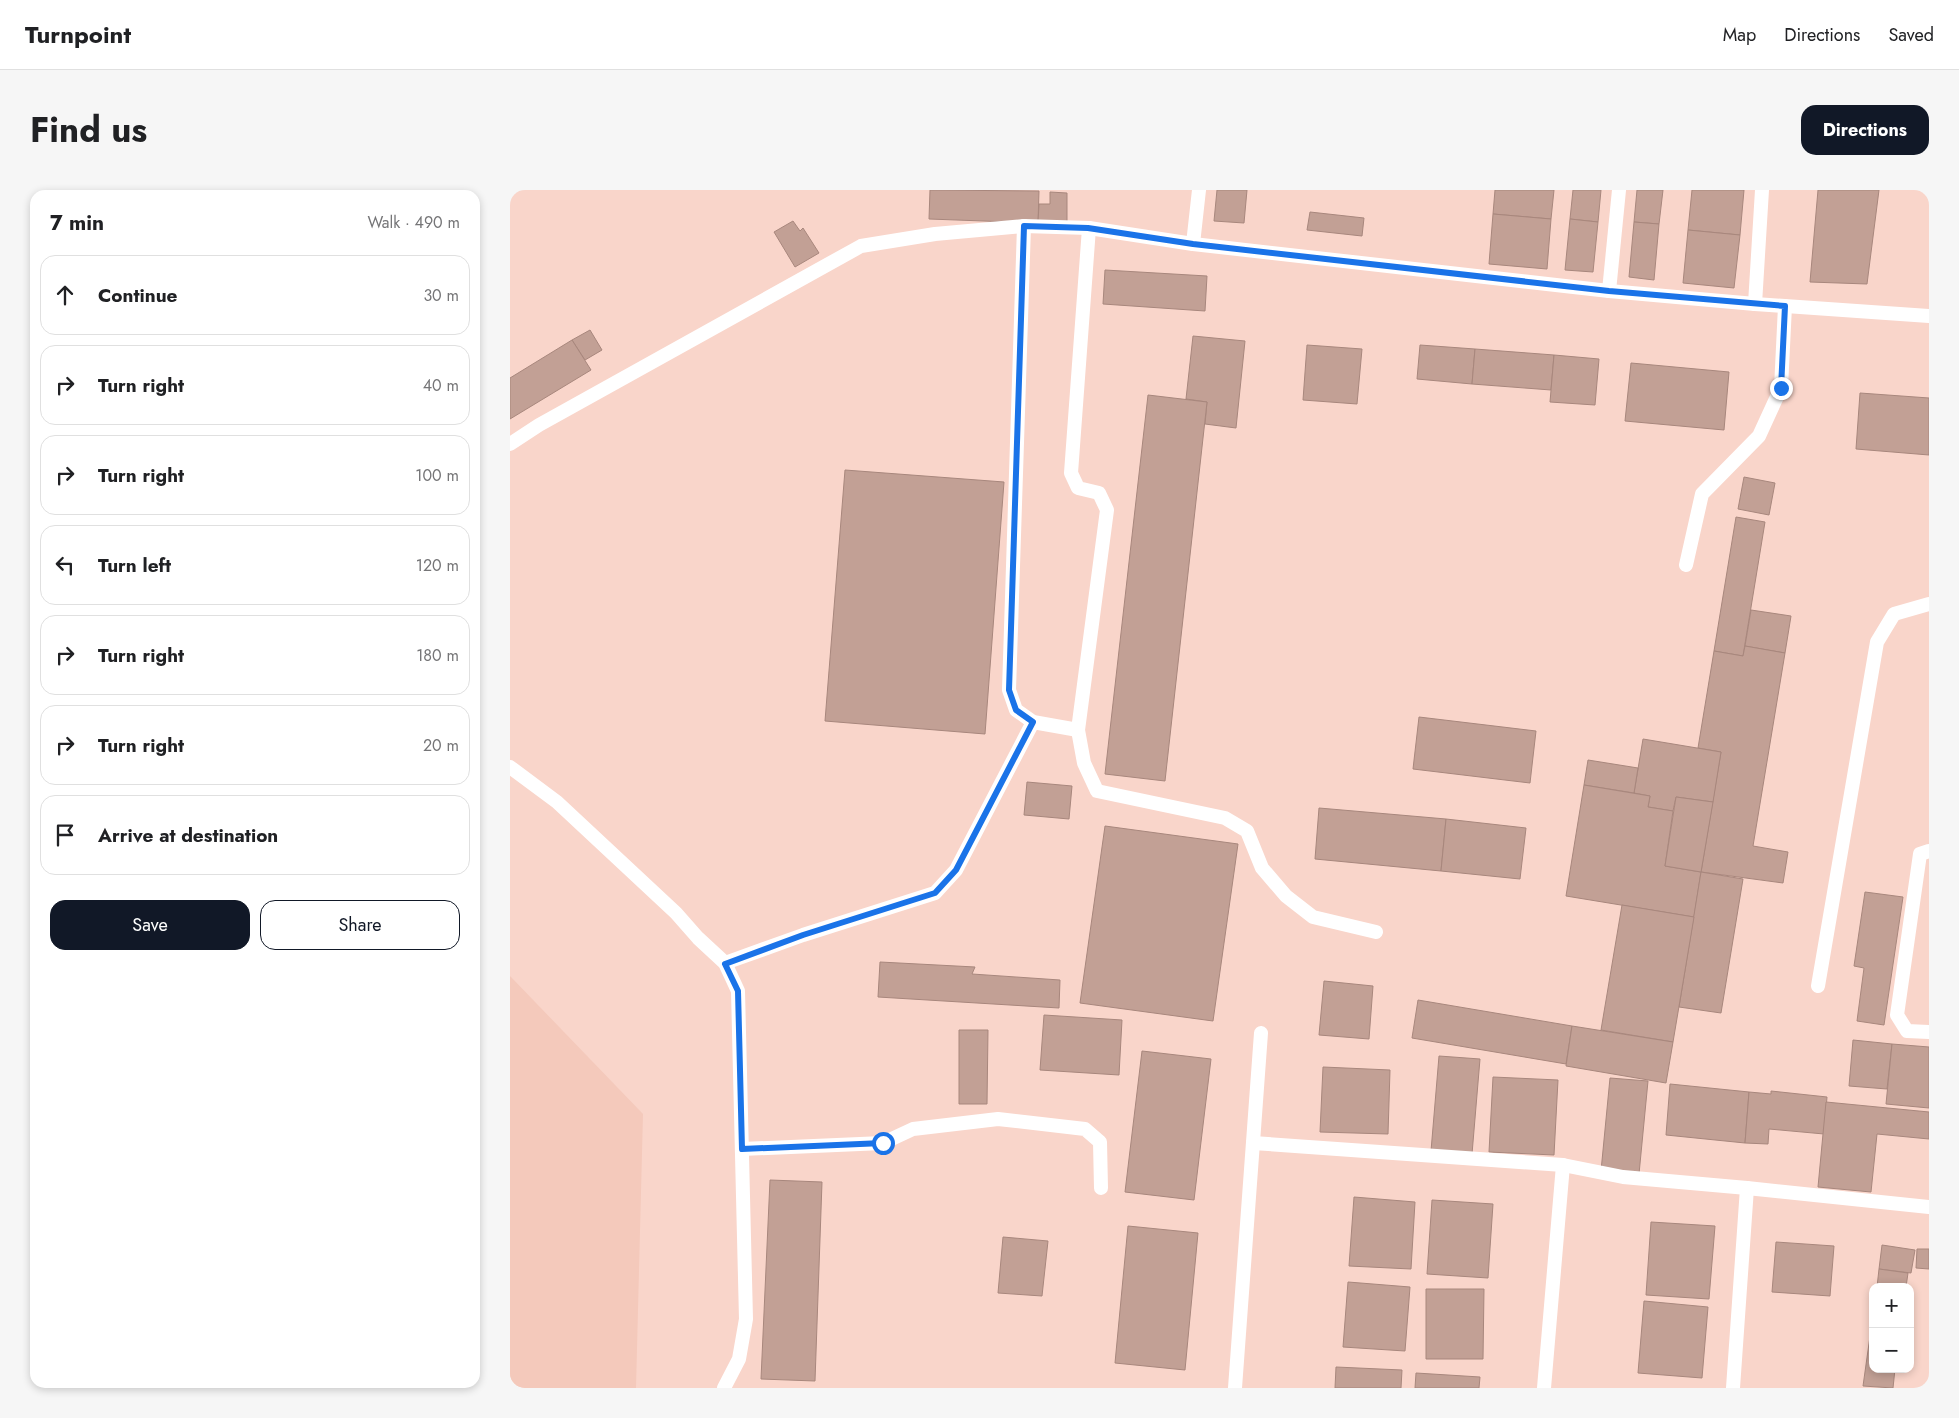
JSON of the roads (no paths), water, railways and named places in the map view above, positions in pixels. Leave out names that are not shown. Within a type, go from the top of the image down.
[{"type":"lane","points":[[1193,244],[1198,190]]},
{"type":"lane","points":[[1609,291],[1619,190]]},
{"type":"lane","points":[[1755,304],[1762,190]]},
{"type":"lane","points":[[1024,226],[1009,690],[1016,710],[1033,722],[1078,730]]},
{"type":"lane","points":[[510,444],[539,425],[861,246],[935,234],[1024,226],[1088,228],[1193,244],[1609,291],[1755,304],[1929,316]]},
{"type":"lane","points":[[1088,228],[1071,473],[1078,488],[1099,493],[1107,510],[1078,730],[1084,763],[1097,790],[1225,818],[1247,831],[1262,868],[1286,896],[1306,912],[1313,916],[1376,932]]},
{"type":"lane","points":[[1686,564],[1702,494],[1759,436],[1781,388],[1785,306]]},
{"type":"lane","points":[[1818,986],[1877,642],[1894,614],[1929,604]]},
{"type":"lane","points":[[725,964],[803,935],[935,893],[956,870],[1033,722]]},
{"type":"lane","points":[[510,767],[557,802],[676,913],[725,964],[738,991],[746,1319],[739,1358],[724,1388]]},
{"type":"lane","points":[[1929,851],[1920,854],[1898,1015],[1907,1031],[1929,1032]]},
{"type":"lane","points":[[1235,1388],[1261,1033]]},
{"type":"lane","points":[[742,1149],[883,1143],[913,1129],[998,1119],[1084,1129],[1100,1142],[1101,1188]]},
{"type":"lane","points":[[1253,1142],[1563,1165],[1623,1177],[1929,1207]]},
{"type":"lane","points":[[1544,1388],[1563,1165]]},
{"type":"lane","points":[[1733,1388],[1747,1188]]}]
